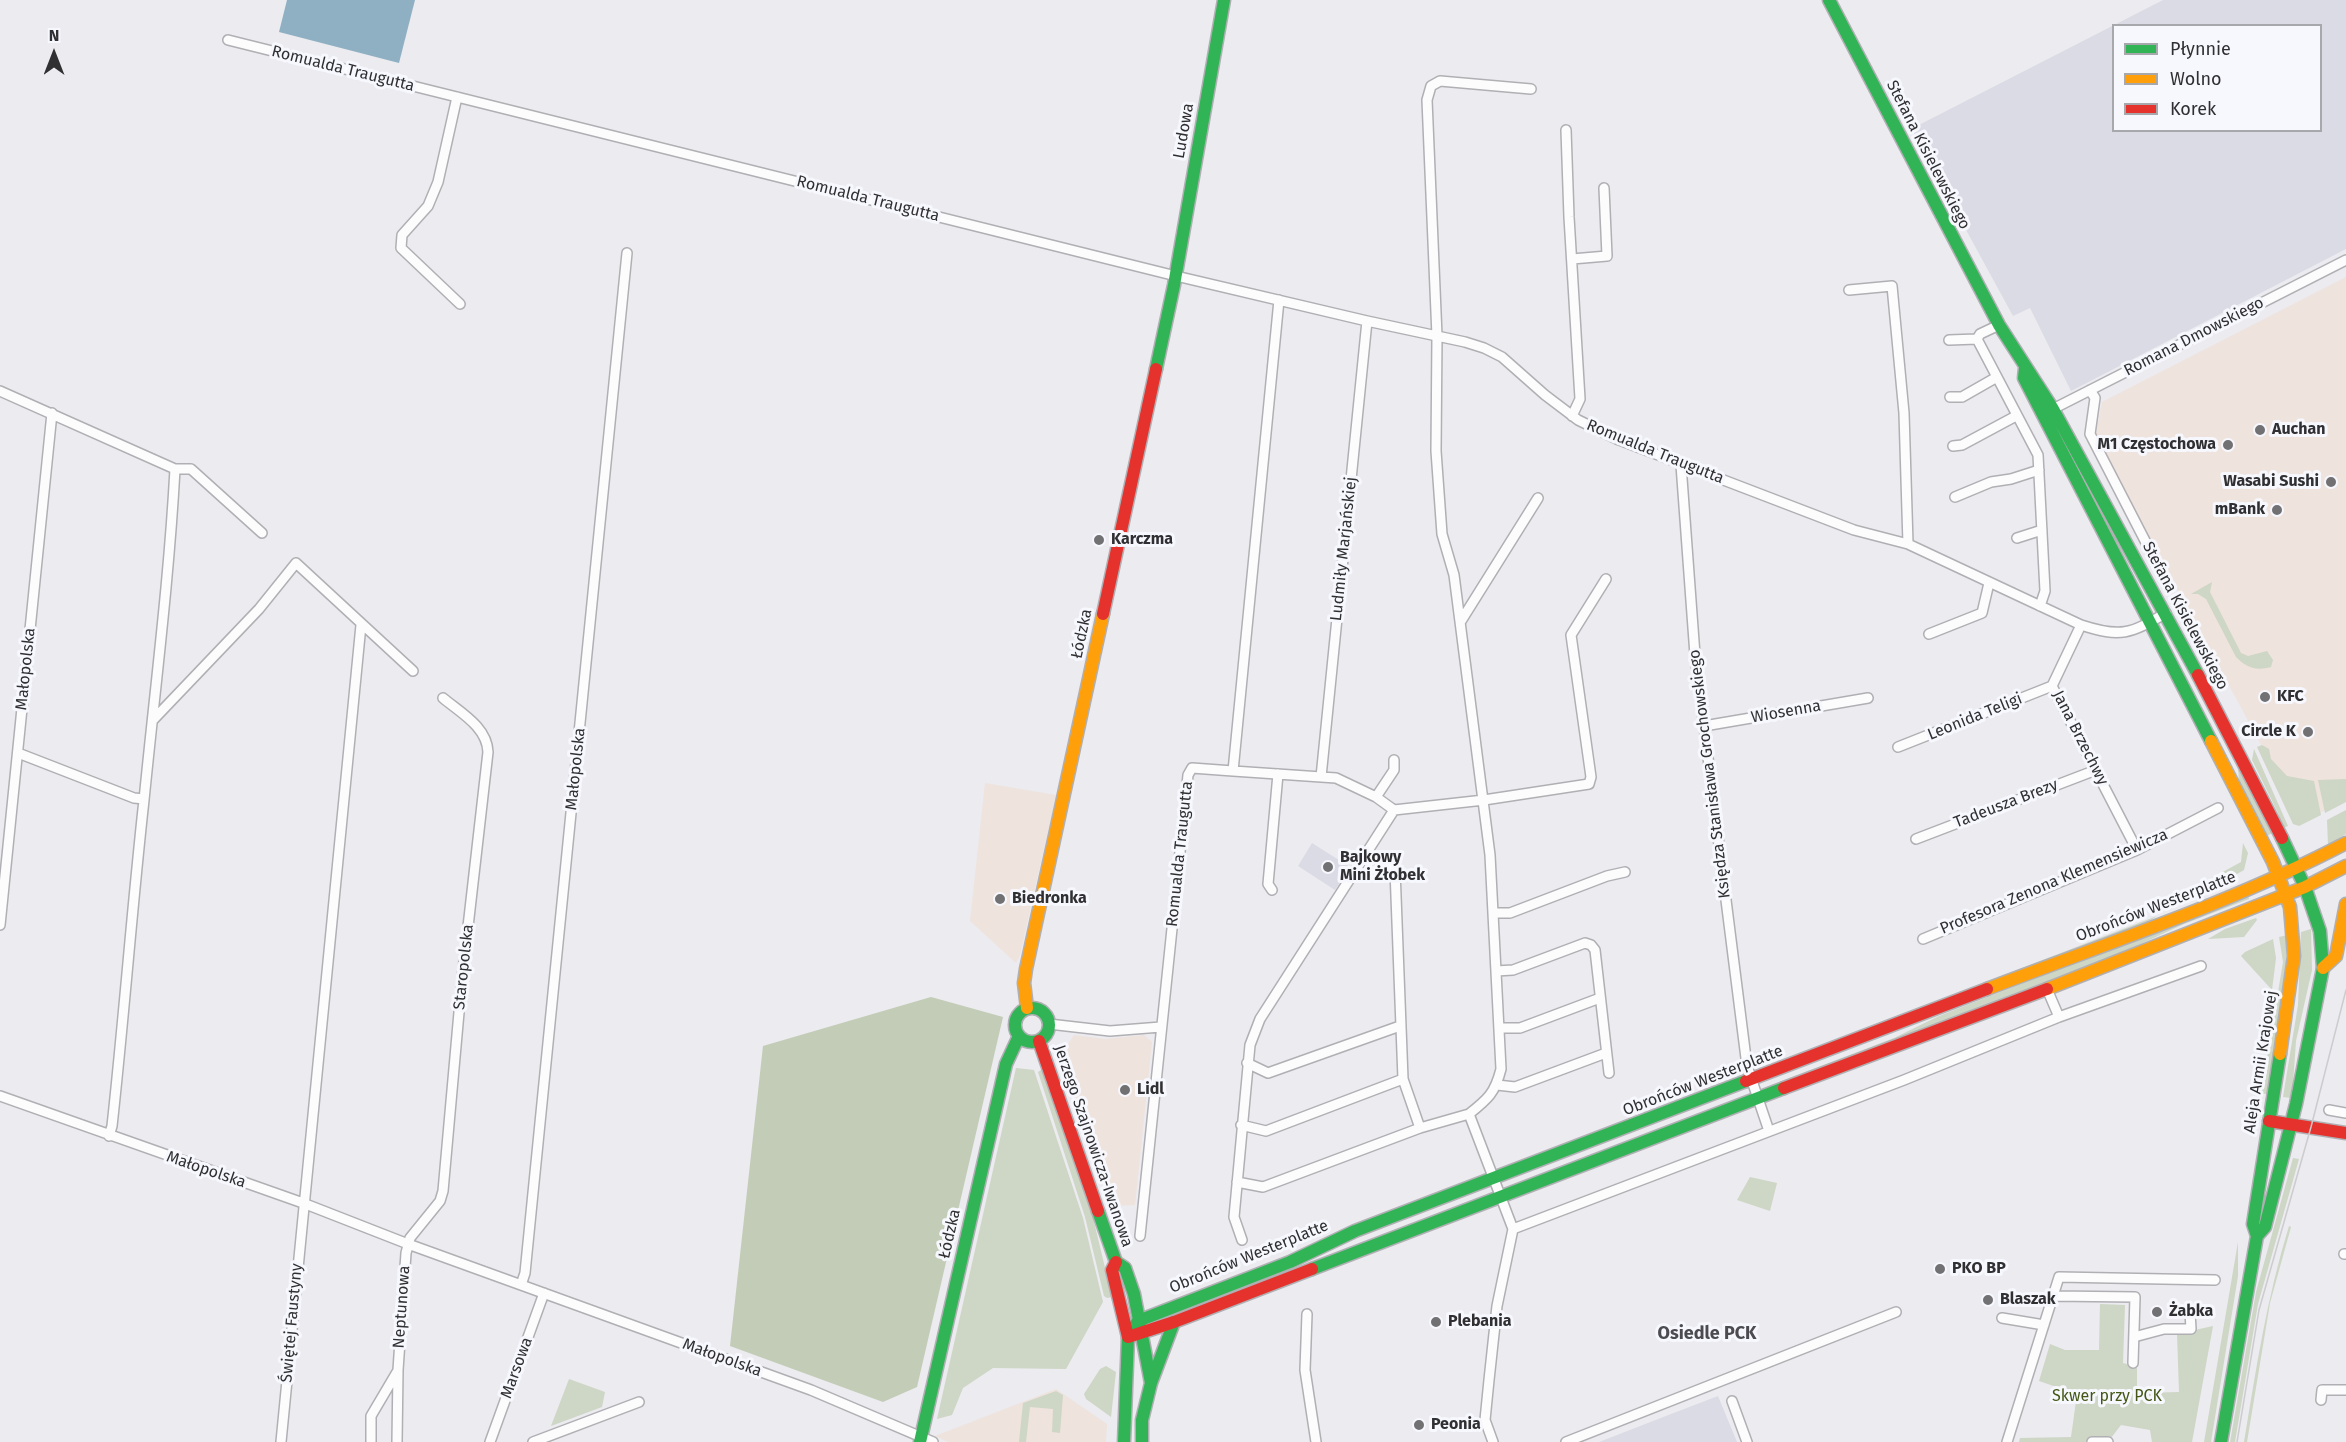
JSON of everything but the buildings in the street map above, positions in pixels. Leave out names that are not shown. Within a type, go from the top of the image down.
[{"type":"main road","name":"Ludowa","points":[[1177,272],[1224,0]]},
{"type":"main road","name":"Stefana Kisielewskiego","points":[[1829,0],[1999,325],[2025,368],[2031,373],[2047,412],[2150,623],[2280,876],[2286,893]]},
{"type":"main road","name":"Łódzka","points":[[1027,1008],[1024,983],[1026,969],[1177,272]]},
{"type":"main road","name":"Stefana Kisielewskiego","points":[[2047,412],[2166,613],[2298,868],[2305,887]]},
{"type":"main road","name":"Obrońców Westerplatte","points":[[1128,1337],[1139,1327],[1290,1262],[1355,1231],[2280,876],[2346,843]]},
{"type":"main road","name":"Obrońców Westerplatte","points":[[1139,1327],[1174,1322],[1501,1195],[2048,989],[2305,887],[2346,866]]},
{"type":"main road","name":"Aleja Armii Krajowej","points":[[2257,1236],[2265,1227],[2291,1125],[2323,968],[2320,931],[2305,887]]},
{"type":"main road","name":"Aleja Armii Krajowej","points":[[2221,1442],[2257,1236],[2253,1224],[2295,949],[2294,928],[2286,893]]},
{"type":"main road","name":"Aleja Armii Krajowej","points":[[2323,968],[2336,956],[2346,903]]},
{"type":"main road","points":[[1027,1008],[1042,1011],[1049,1024],[1047,1032],[1039,1041],[1027,1041],[1019,1036],[1015,1029],[1015,1020],[1019,1012],[1027,1008]]},
{"type":"main road","name":"Łódzka","points":[[925,1440],[1006,1064],[1019,1036]]},
{"type":"main road","name":"Jerzego Szajnowicza-Iwanowa","points":[[1039,1041],[1116,1262],[1125,1268],[1134,1294],[1152,1383],[1142,1420],[1142,1442]]},
{"type":"main road","points":[[2269,1121],[2346,1133]]},
{"type":"main road","name":"Jerzego Szajnowicza-Iwanowa","points":[[1116,1262],[1112,1270],[1128,1337]]},
{"type":"main road","name":"Obrońców Westerplatte","points":[[1152,1383],[1174,1322]]},
{"type":"main road","points":[[1124,1442],[1128,1337]]},
{"type":"street","name":"Romualda Traugutta","points":[[228,40],[1177,272],[1279,300],[1484,348],[1502,357],[1572,416],[1619,440],[1854,530],[1908,544],[2081,626],[2107,634],[2130,632],[2166,613]]},
{"type":"street","points":[[1237,1182],[1263,1187],[1420,1128],[1469,1114],[1489,1099],[1501,1070],[1490,855],[1484,800],[1454,575],[1442,534],[1436,451],[1437,336],[1428,92],[1434,83],[1440,81],[1531,89]]},
{"type":"street","points":[[457,97],[438,182],[428,206],[402,235],[400,241],[401,248],[450,292],[460,304]]},
{"type":"street","points":[[1566,130],[1580,399],[1572,416]]},
{"type":"street","points":[[1572,259],[1607,256],[1604,188]]},
{"type":"street","name":"Małopolska","points":[[521,1285],[525,1273],[627,253]]},
{"type":"street","name":"Romana Dmowskiego","points":[[2047,412],[2346,260]]},
{"type":"street","points":[[1849,290],[1892,286],[1904,413],[1908,544]]},
{"type":"street","points":[[1279,300],[1233,771],[1336,778],[1376,797],[1394,810],[1484,800],[1589,784],[1592,777],[1571,635],[1606,579]]},
{"type":"street","name":"Ludmiły Marjańskiej","points":[[1321,777],[1366,321]]},
{"type":"street","points":[[1977,339],[1980,334],[1999,325]]},
{"type":"street","points":[[1949,339],[1977,339]]},
{"type":"street","points":[[1977,339],[2038,455],[2045,591],[2040,606]]},
{"type":"street","points":[[1950,398],[1962,396],[1997,377]]},
{"type":"street","points":[[2090,390],[2095,398],[2090,434],[2156,562]]},
{"type":"street","points":[[0,391],[175,469],[191,469],[262,533]]},
{"type":"street","name":"Małopolska","points":[[0,925],[52,413]]},
{"type":"street","points":[[1953,446],[1962,445],[2016,416]]},
{"type":"street","name":"Księdza Stanisława Grochowskiego","points":[[1681,465],[1695,655],[1747,1066],[1750,1081],[1769,1131]]},
{"type":"street","points":[[109,1136],[121,1044],[144,799],[171,558],[175,469]]},
{"type":"street","points":[[1955,497],[1991,482],[2011,479],[2039,470]]},
{"type":"street","points":[[1461,621],[1538,498]]},
{"type":"street","points":[[2017,538],[2042,531]]},
{"type":"street","points":[[153,720],[259,609],[296,563],[413,671]]},
{"type":"street","points":[[1929,634],[1982,613],[1989,582]]},
{"type":"street","points":[[303,1203],[361,625]]},
{"type":"street","name":"Jana Brzechwy","points":[[2081,626],[2052,686],[2137,850]]},
{"type":"street","name":"Leonida Teligi","points":[[1899,747],[2052,686]]},
{"type":"street","name":"Staropolska","points":[[408,1244],[414,1232],[440,1201],[443,1191],[462,980],[488,753],[488,745],[481,730],[443,698]]},
{"type":"street","name":"Wiosenna","points":[[1704,726],[1868,698]]},
{"type":"street","points":[[18,753],[134,798],[144,799]]},
{"type":"street","points":[[1376,797],[1394,770],[1394,760]]},
{"type":"street","name":"Romualda Traugutta","points":[[1140,1236],[1188,775],[1192,768],[1233,771]]},
{"type":"street","name":"Tadeusza Brezy","points":[[1916,839],[2096,770]]},
{"type":"street","points":[[1272,890],[1268,884],[1278,774]]},
{"type":"street","name":"Profesora Zenona Klemensiewicza","points":[[1923,939],[2137,850],[2218,808]]},
{"type":"street","points":[[1242,1240],[1234,1217],[1250,1045],[1260,1019],[1394,810]]},
{"type":"street","points":[[1366,853],[1395,870],[1403,1079],[1420,1128]]},
{"type":"street","points":[[1493,913],[1510,913],[1607,876],[1625,872]]},
{"type":"street","points":[[1496,971],[1513,970],[1585,943],[1592,945],[1595,950],[1609,1073]]},
{"type":"street","points":[[1513,1229],[2059,1017],[2201,966]]},
{"type":"street","points":[[2048,989],[2059,1017]]},
{"type":"street","points":[[1499,1028],[1520,1028],[1600,998]]},
{"type":"street","points":[[1049,1024],[1110,1030],[1161,1027]]},
{"type":"street","points":[[1247,1063],[1268,1073],[1400,1026]]},
{"type":"street","points":[[1497,1084],[1515,1087],[1606,1053]]},
{"type":"street","points":[[1241,1125],[1266,1131],[1403,1079]]},
{"type":"street","name":"Małopolska","points":[[0,1096],[303,1203],[408,1244],[811,1390],[925,1440]]},
{"type":"street","points":[[2329,1110],[2346,1113]]},
{"type":"street","points":[[1469,1114],[1513,1229],[1497,1306],[1485,1420],[1492,1442]]},
{"type":"street","name":"Świętej Faustyny","points":[[281,1442],[303,1203]]},
{"type":"street","name":"Neptunowa","points":[[397,1442],[398,1370],[404,1263],[408,1244]]},
{"type":"street","points":[[2007,1442],[2059,1277],[2215,1280]]},
{"type":"street","name":"Marsowa","points":[[490,1442],[544,1293]]},
{"type":"street","points":[[2053,1296],[2135,1297],[2133,1363]]},
{"type":"street","points":[[1566,1442],[1896,1312]]},
{"type":"street","points":[[2134,1337],[2164,1329],[2191,1329],[2190,1312]]},
{"type":"street","points":[[1307,1314],[1305,1370],[1316,1442]]},
{"type":"street","points":[[2002,1318],[2044,1325]]},
{"type":"street","name":"Neptunowa","points":[[371,1442],[371,1416],[398,1370]]},
{"type":"street","points":[[2321,1400],[2322,1390],[2346,1390]]},
{"type":"street","points":[[1732,1401],[1747,1442]]},
{"type":"street","points":[[532,1442],[639,1402]]},
{"type":"street","points":[[2092,1442],[2108,1442]]},
{"type":"shaded area","points":[[2163,0],[2346,0],[2346,249],[2071,391],[2030,308],[2013,316],[1911,129],[2112,26],[2112,132],[2322,132],[2322,24],[2116,24]]},
{"type":"shaded area","points":[[2346,277],[2346,799],[2303,822],[2095,438],[2102,402]]},
{"type":"shaded area","points":[[985,783],[1056,795],[1020,955],[1016,963],[970,921]]},
{"type":"shaded area","points":[[1312,843],[1350,867],[1335,890],[1298,866]]},
{"type":"shaded area","points":[[1074,1035],[1105,1039],[1144,1035],[1152,1042],[1135,1205],[1113,1206],[1059,1059]]},
{"type":"shaded area","points":[[1056,1389],[1107,1424],[1106,1442],[948,1442],[935,1436]]},
{"type":"shaded area","points":[[1718,1396],[1737,1442],[1599,1442],[1671,1414]]},
{"type":"green space","points":[[2212,582],[2210,592],[2241,653],[2248,656],[2267,651],[2273,660],[2271,667],[2261,669],[2248,666],[2240,661],[2206,599],[2198,594],[2191,594]]},
{"type":"green space","points":[[2262,745],[2269,749],[2271,759],[2287,776],[2314,781],[2321,815],[2299,826],[2293,824],[2257,747]]},
{"type":"green space","points":[[2254,749],[2288,826],[2283,828],[2252,760]]},
{"type":"green space","points":[[2238,768],[2272,833],[2267,836],[2239,782]]},
{"type":"green space","points":[[2346,779],[2346,802],[2325,813],[2318,780]]},
{"type":"green space","points":[[2346,810],[2346,834],[2328,845],[2327,820]]},
{"type":"green space","points":[[2243,843],[2248,853],[2244,870],[2213,888],[2211,885],[2203,889],[2201,884],[2241,862]]},
{"type":"green space","points":[[2248,895],[2249,899],[2184,924],[2106,960],[1785,1084],[1784,1080],[1894,1038],[1939,1016]]},
{"type":"green space","points":[[2157,916],[2142,926],[1779,1062],[1782,1060]]},
{"type":"green space","points":[[2256,918],[2257,920],[2244,937],[2208,939],[2225,929]]},
{"type":"green space","points":[[2311,929],[2312,970],[2296,1041],[2292,1098],[2283,1097],[2298,1005],[2301,932]]},
{"type":"green space","points":[[2288,935],[2285,988],[2267,1094],[2261,1094],[2283,962],[2279,937]]},
{"type":"green space","points":[[2273,939],[2276,958],[2272,990],[2241,956]]},
{"type":"green space","points":[[931,997],[1003,1017],[917,1387],[883,1402],[730,1346],[763,1046]]},
{"type":"green space","points":[[1016,1068],[1034,1070],[1083,1218],[1103,1302],[1066,1369],[993,1368],[963,1388],[952,1415],[937,1419]]},
{"type":"green space","points":[[1044,1068],[1090,1205],[1112,1297],[1104,1296],[1085,1217],[1038,1072]]},
{"type":"green space","points":[[2293,1158],[2299,1159],[2258,1304],[2235,1442],[2230,1442],[2256,1292]]},
{"type":"green space","points":[[1750,1177],[1777,1183],[1770,1211],[1737,1200]]},
{"type":"green space","points":[[2289,1226],[2291,1227],[2270,1303],[2247,1442],[2244,1442],[2268,1306]]},
{"type":"green space","points":[[2238,1242],[2238,1276],[2211,1442],[2204,1442]]},
{"type":"green space","name":"Skwer przy PCK","points":[[2100,1304],[2125,1305],[2123,1363],[2137,1367],[2137,1391],[2145,1393],[2179,1392],[2177,1334],[2213,1326],[2192,1442],[2152,1442],[2150,1430],[2121,1425],[2111,1438],[2111,1442],[2019,1442],[2020,1438],[2071,1437],[2077,1394],[2039,1381],[2050,1344],[2065,1350],[2099,1350]]},
{"type":"green space","points":[[1106,1366],[1116,1372],[1111,1417],[1086,1399],[1084,1394],[1100,1369]]},
{"type":"green space","points":[[569,1379],[605,1392],[602,1407],[551,1426]]},
{"type":"green space","points":[[1056,1391],[1063,1395],[1060,1433],[1052,1432],[1053,1409],[1030,1407],[1026,1442],[1019,1442],[1023,1403]]},
{"type":"water","points":[[287,0],[415,0],[399,63],[279,32]]},
{"type":"tram line","points":[[2237,1442],[2259,1310],[2311,1127],[2346,990]]},
{"type":"traffic: fast","points":[[1156,369],[1174,285],[1224,0]]},
{"type":"traffic: fast","points":[[1829,0],[1999,325],[2053,409],[2198,675]]},
{"type":"traffic: fast","points":[[2025,368],[2024,378],[2211,741]]},
{"type":"traffic: fast","points":[[2257,1236],[2265,1227],[2296,1104],[2323,968],[2320,931],[2305,887],[2282,838]]},
{"type":"traffic: fast","points":[[1032,1008],[1044,1013],[1049,1025],[1044,1037],[1032,1042],[1020,1037],[1015,1025],[1020,1013],[1032,1008]]},
{"type":"traffic: fast","points":[[920,1442],[1006,1064],[1019,1036]]},
{"type":"traffic: fast","points":[[2221,1442],[2257,1236],[2253,1224],[2280,1054]]},
{"type":"traffic: fast","points":[[1124,1442],[1128,1337],[1138,1321],[1290,1262],[1355,1231],[1746,1081]]},
{"type":"traffic: fast","points":[[1312,1269],[1784,1088]]},
{"type":"traffic: fast","points":[[1098,1211],[1116,1262],[1125,1268],[1134,1294],[1151,1383],[1142,1420],[1142,1442]]},
{"type":"traffic: fast","points":[[1151,1383],[1174,1322]]},
{"type":"traffic: slow","points":[[1027,1008],[1024,983],[1026,969],[1103,614]]},
{"type":"traffic: slow","points":[[2211,741],[2273,862],[2290,907],[2294,956],[2280,1054]]},
{"type":"traffic: slow","points":[[1987,989],[2259,885],[2346,843]]},
{"type":"traffic: slow","points":[[2047,989],[2305,887],[2346,866]]},
{"type":"traffic: slow","points":[[2323,968],[2336,956],[2346,904]]},
{"type":"traffic: jam","points":[[1103,614],[1156,369]]},
{"type":"traffic: jam","points":[[2198,675],[2282,838]]},
{"type":"traffic: jam","points":[[1746,1081],[1987,989]]},
{"type":"traffic: jam","points":[[1784,1088],[2047,989]]},
{"type":"traffic: jam","points":[[1039,1041],[1098,1211]]},
{"type":"traffic: jam","points":[[2269,1121],[2346,1133]]},
{"type":"traffic: jam","points":[[1116,1262],[1112,1270],[1128,1337],[1174,1322],[1312,1269]]},
{"type":"place","name":"Auchan","points":[[2260,430]]},
{"type":"place","name":"M1 Częstochowa","points":[[2228,445]]},
{"type":"place","name":"Wasabi Sushi","points":[[2331,482]]},
{"type":"place","name":"mBank","points":[[2277,510]]},
{"type":"place","name":"Karczma","points":[[1099,540]]},
{"type":"place","name":"KFC","points":[[2265,697]]},
{"type":"place","name":"Circle K","points":[[2308,732]]},
{"type":"place","name":"Bajkowy Mini Żłobek","points":[[1328,867]]},
{"type":"place","name":"Biedronka","points":[[1000,899]]},
{"type":"place","name":"Lidl","points":[[1125,1090]]},
{"type":"place","name":"PKO BP","points":[[1940,1269]]},
{"type":"place","name":"Blaszak","points":[[1988,1300]]},
{"type":"place","name":"Żabka","points":[[2157,1312]]},
{"type":"place","name":"Plebania","points":[[1436,1322]]},
{"type":"place","name":"Peonia","points":[[1419,1425]]},
{"type":"district","name":"Osiedle PCK","points":[[1707,1334]]}]
